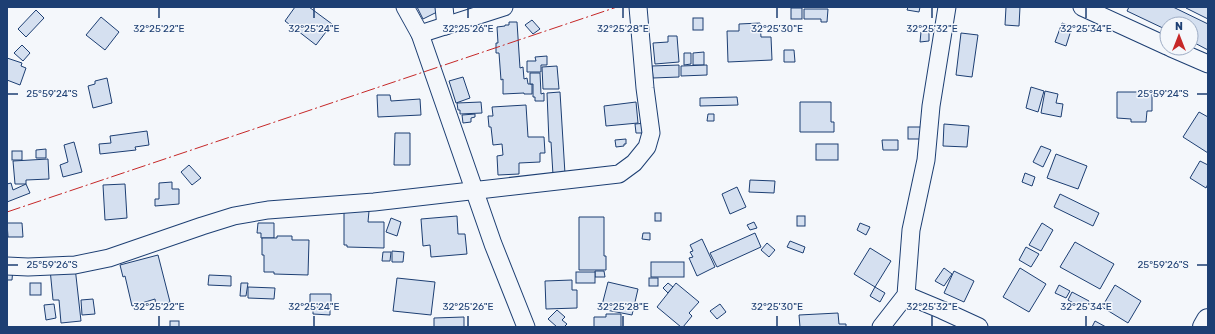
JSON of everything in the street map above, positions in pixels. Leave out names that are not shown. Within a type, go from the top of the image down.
[{"type":"main road","points":[[1204,327],[1208,320]]},
{"type":"street","points":[[404,7],[420,34],[493,244],[526,327]]},
{"type":"street","points":[[444,7],[446,26]]},
{"type":"street","points":[[420,34],[504,7]]},
{"type":"street","points":[[7,266],[28,267],[75,265],[102,260],[234,216],[268,210],[374,202],[619,174],[634,163],[647,147],[651,133],[644,88],[638,7]]},
{"type":"street","points":[[881,327],[906,295],[911,230],[926,160],[931,106],[947,7]]},
{"type":"street","points":[[1082,7],[1159,42]]},
{"type":"street","points":[[1190,56],[1208,64]]},
{"type":"street","points":[[906,295],[979,327]]},
{"type":"building","points":[[295,7],[309,7],[332,24],[316,45],[285,21]]},
{"type":"building","points":[[417,7],[435,7],[437,12],[423,19]]},
{"type":"building","points":[[908,7],[920,7],[919,12],[907,10]]},
{"type":"building","points":[[1006,7],[1020,7],[1019,26],[1005,25]]},
{"type":"building","points":[[1129,7],[1173,7],[1192,16],[1159,16],[1159,26],[1127,11]]},
{"type":"building","points":[[1208,7],[1208,19],[1186,8]]},
{"type":"building","points":[[791,8],[802,8],[802,19],[791,19]]},
{"type":"building","points":[[804,9],[828,9],[827,22],[821,22],[821,19],[804,19]]},
{"type":"building","points":[[36,10],[44,18],[26,37],[18,29]]},
{"type":"building","points":[[101,17],[119,32],[105,50],[86,35]]},
{"type":"building","points":[[693,18],[703,18],[703,30],[693,30]]},
{"type":"building","points":[[532,20],[540,29],[533,34],[525,25]]},
{"type":"building","points":[[1199,20],[1208,24],[1208,50],[1199,45]]},
{"type":"building","points":[[509,22],[517,22],[520,68],[523,67],[524,79],[527,78],[528,84],[532,84],[532,94],[503,94],[503,79],[501,80],[499,53],[496,53],[496,43],[498,43],[497,27],[509,25]]},
{"type":"building","points":[[760,23],[761,37],[771,37],[772,60],[728,62],[727,31],[739,31],[739,24]]},
{"type":"building","points":[[1062,23],[1072,27],[1066,46],[1055,42]]},
{"type":"building","points":[[921,32],[929,32],[929,41],[920,42]]},
{"type":"building","points":[[961,33],[978,35],[972,77],[956,75]]},
{"type":"building","points":[[668,36],[677,36],[679,62],[655,64],[653,43],[668,42]]},
{"type":"building","points":[[22,45],[30,53],[23,61],[14,53]]},
{"type":"building","points":[[784,50],[794,50],[795,62],[784,62]]},
{"type":"building","points":[[704,52],[704,65],[693,65],[693,53]]},
{"type":"building","points":[[684,53],[691,53],[691,64],[684,65]]},
{"type":"building","points":[[547,56],[547,65],[541,65],[541,72],[527,72],[527,61],[536,61],[535,57]]},
{"type":"building","points":[[7,58],[22,63],[21,66],[26,68],[20,85],[7,80]]},
{"type":"building","points":[[679,65],[679,77],[653,78],[652,66]]},
{"type":"building","points":[[707,65],[707,75],[681,76],[681,66]]},
{"type":"building","points":[[557,66],[559,89],[543,89],[542,67]]},
{"type":"building","points":[[530,73],[540,73],[541,94],[544,93],[544,101],[535,101],[535,97],[533,97],[533,84],[530,84]]},
{"type":"building","points":[[463,77],[470,98],[456,103],[449,81]]},
{"type":"building","points":[[107,78],[112,103],[93,108],[88,86],[95,84],[95,81]]},
{"type":"building","points":[[1031,87],[1044,91],[1038,112],[1026,108]]},
{"type":"building","points":[[1045,91],[1058,94],[1056,103],[1063,104],[1061,117],[1041,113]]},
{"type":"building","points":[[560,92],[565,174],[553,175],[551,142],[549,142],[547,93]]},
{"type":"building","points":[[1117,92],[1152,92],[1152,111],[1147,111],[1146,122],[1131,122],[1131,119],[1117,118]]},
{"type":"building","points":[[377,95],[390,95],[391,101],[420,99],[421,115],[378,117]]},
{"type":"building","points":[[737,97],[738,105],[700,106],[700,98]]},
{"type":"building","points":[[481,102],[482,113],[460,114],[460,110],[458,110],[457,103]]},
{"type":"building","points":[[636,102],[638,123],[606,126],[604,106]]},
{"type":"building","points":[[800,102],[831,102],[831,122],[834,122],[834,132],[800,132]]},
{"type":"building","points":[[526,105],[528,137],[544,137],[545,153],[540,153],[540,162],[519,163],[519,174],[498,175],[497,156],[503,155],[502,144],[493,145],[488,116],[493,116],[492,107]]},
{"type":"building","points":[[1199,112],[1208,117],[1208,153],[1183,137]]},
{"type":"building","points":[[475,114],[475,117],[471,118],[471,122],[463,123],[462,115]]},
{"type":"building","points":[[708,114],[714,114],[714,121],[707,121]]},
{"type":"building","points":[[646,123],[646,133],[636,133],[635,124]]},
{"type":"building","points":[[944,124],[969,126],[967,147],[943,146]]},
{"type":"building","points":[[908,127],[926,127],[926,139],[908,139]]},
{"type":"building","points":[[147,131],[149,145],[135,147],[136,150],[100,154],[99,144],[111,143],[110,136]]},
{"type":"building","points":[[395,133],[410,133],[410,165],[394,165]]},
{"type":"building","points":[[626,139],[626,144],[624,144],[624,146],[616,147],[615,140]]},
{"type":"building","points":[[882,140],[898,140],[898,150],[883,150]]},
{"type":"building","points":[[74,142],[82,172],[63,177],[60,165],[68,162],[64,145]]},
{"type":"building","points":[[816,144],[838,144],[838,160],[816,160]]},
{"type":"building","points":[[1041,146],[1051,150],[1043,167],[1033,162]]},
{"type":"building","points":[[46,149],[46,158],[36,158],[36,150]]},
{"type":"building","points":[[12,151],[22,151],[22,160],[12,160]]},
{"type":"building","points":[[1056,154],[1087,166],[1078,189],[1047,178]]},
{"type":"building","points":[[48,159],[49,179],[26,180],[26,184],[15,184],[13,161]]},
{"type":"building","points":[[1200,161],[1208,165],[1208,184],[1206,188],[1190,178]]},
{"type":"building","points":[[189,165],[201,178],[192,185],[181,172]]},
{"type":"building","points":[[1025,173],[1035,177],[1032,186],[1022,182]]},
{"type":"building","points":[[750,180],[775,181],[774,193],[749,192]]},
{"type":"building","points":[[172,182],[172,189],[179,189],[179,204],[155,206],[155,199],[159,199],[159,183]]},
{"type":"building","points":[[11,183],[13,190],[26,184],[30,193],[7,202],[7,184]]},
{"type":"building","points":[[125,184],[127,218],[105,220],[103,185]]},
{"type":"building","points":[[737,187],[746,207],[730,214],[722,194]]},
{"type":"building","points":[[1060,194],[1099,213],[1093,226],[1054,207]]},
{"type":"building","points":[[344,210],[369,211],[368,222],[384,222],[384,248],[347,247],[347,245],[344,245]]},
{"type":"building","points":[[655,213],[661,213],[661,221],[655,221]]},
{"type":"building","points":[[457,216],[458,234],[465,234],[467,254],[431,257],[430,245],[423,246],[421,219]]},
{"type":"building","points":[[797,216],[805,216],[805,226],[797,226]]},
{"type":"building","points":[[579,217],[604,217],[604,256],[606,256],[606,270],[579,270]]},
{"type":"building","points":[[391,218],[401,222],[397,236],[386,232]]},
{"type":"building","points":[[754,222],[757,228],[750,230],[747,225]]},
{"type":"building","points":[[7,223],[22,223],[23,237],[8,237]]},
{"type":"building","points":[[258,223],[274,223],[274,238],[261,238],[261,233],[257,233]]},
{"type":"building","points":[[860,223],[870,227],[866,235],[857,230]]},
{"type":"building","points":[[1042,223],[1053,230],[1041,251],[1029,245]]},
{"type":"building","points":[[643,233],[650,233],[650,240],[642,239]]},
{"type":"building","points":[[755,233],[761,247],[717,267],[710,253]]},
{"type":"building","points":[[277,236],[292,236],[292,240],[309,240],[308,275],[274,274],[274,272],[264,272],[262,238],[277,238]]},
{"type":"building","points":[[702,239],[715,267],[697,276],[689,258],[693,257],[690,252],[693,251],[690,245]]},
{"type":"building","points":[[790,241],[805,247],[803,253],[787,247]]},
{"type":"building","points":[[1075,242],[1114,264],[1100,289],[1060,267]]},
{"type":"building","points":[[767,243],[775,250],[769,257],[761,250]]},
{"type":"building","points":[[1026,247],[1039,254],[1031,267],[1019,260]]},
{"type":"building","points":[[870,248],[891,261],[875,287],[854,274]]},
{"type":"building","points":[[392,251],[404,252],[403,262],[392,262]]},
{"type":"building","points":[[383,252],[391,252],[390,261],[382,261]]},
{"type":"building","points":[[158,255],[170,302],[156,306],[155,299],[132,306],[125,276],[123,277],[120,265]]},
{"type":"building","points":[[651,262],[684,262],[684,277],[651,277]]},
{"type":"building","points":[[75,267],[81,321],[61,323],[59,300],[53,300],[50,269]]},
{"type":"building","points":[[7,268],[13,268],[12,280],[7,280]]},
{"type":"building","points":[[944,268],[952,274],[944,286],[935,281]]},
{"type":"building","points":[[1020,268],[1046,284],[1029,312],[1003,297]]},
{"type":"building","points":[[595,271],[604,271],[605,277],[595,277]]},
{"type":"building","points":[[954,271],[974,281],[964,302],[944,293]]},
{"type":"building","points":[[576,272],[595,272],[595,283],[576,283]]},
{"type":"building","points":[[209,275],[231,276],[231,286],[208,285]]},
{"type":"building","points":[[397,278],[435,282],[431,315],[393,311]]},
{"type":"building","points":[[649,278],[658,278],[658,286],[649,286]]},
{"type":"building","points":[[572,280],[572,290],[577,290],[577,308],[546,309],[545,281]]},
{"type":"building","points":[[608,282],[638,289],[632,315],[601,309]]},
{"type":"building","points":[[30,283],[41,283],[41,295],[30,295]]},
{"type":"building","points":[[241,283],[248,283],[246,296],[240,296]]},
{"type":"building","points":[[668,283],[673,287],[668,293],[663,288]]},
{"type":"building","points":[[676,283],[699,302],[689,313],[692,316],[683,327],[681,327],[657,307]]},
{"type":"building","points":[[1059,285],[1070,291],[1066,298],[1055,293]]},
{"type":"building","points":[[1115,285],[1141,301],[1128,323],[1102,307]]},
{"type":"building","points":[[248,287],[275,288],[274,299],[248,298]]},
{"type":"building","points":[[875,287],[885,293],[880,302],[870,296]]},
{"type":"building","points":[[1072,292],[1089,301],[1084,309],[1068,300]]},
{"type":"building","points":[[310,294],[331,294],[331,306],[317,306],[317,304],[310,304]]},
{"type":"building","points":[[93,299],[95,314],[82,315],[81,300]]},
{"type":"building","points":[[54,304],[56,318],[46,320],[44,305]]},
{"type":"building","points":[[720,304],[726,312],[717,319],[710,311]]},
{"type":"building","points":[[313,307],[330,307],[330,315],[313,314]]},
{"type":"building","points":[[557,310],[565,317],[562,320],[567,324],[564,327],[557,327],[548,319]]},
{"type":"building","points":[[838,313],[839,324],[846,324],[846,327],[800,327],[799,315]]},
{"type":"building","points":[[606,314],[621,314],[621,327],[594,327],[594,317],[606,317]]},
{"type":"building","points":[[464,317],[464,327],[434,327],[434,318]]},
{"type":"building","points":[[170,321],[179,321],[179,327],[170,327]]},
{"type":"building","points":[[1095,321],[1106,327],[1092,327]]},
{"type":"power","points":[[7,212],[617,7]]}]
